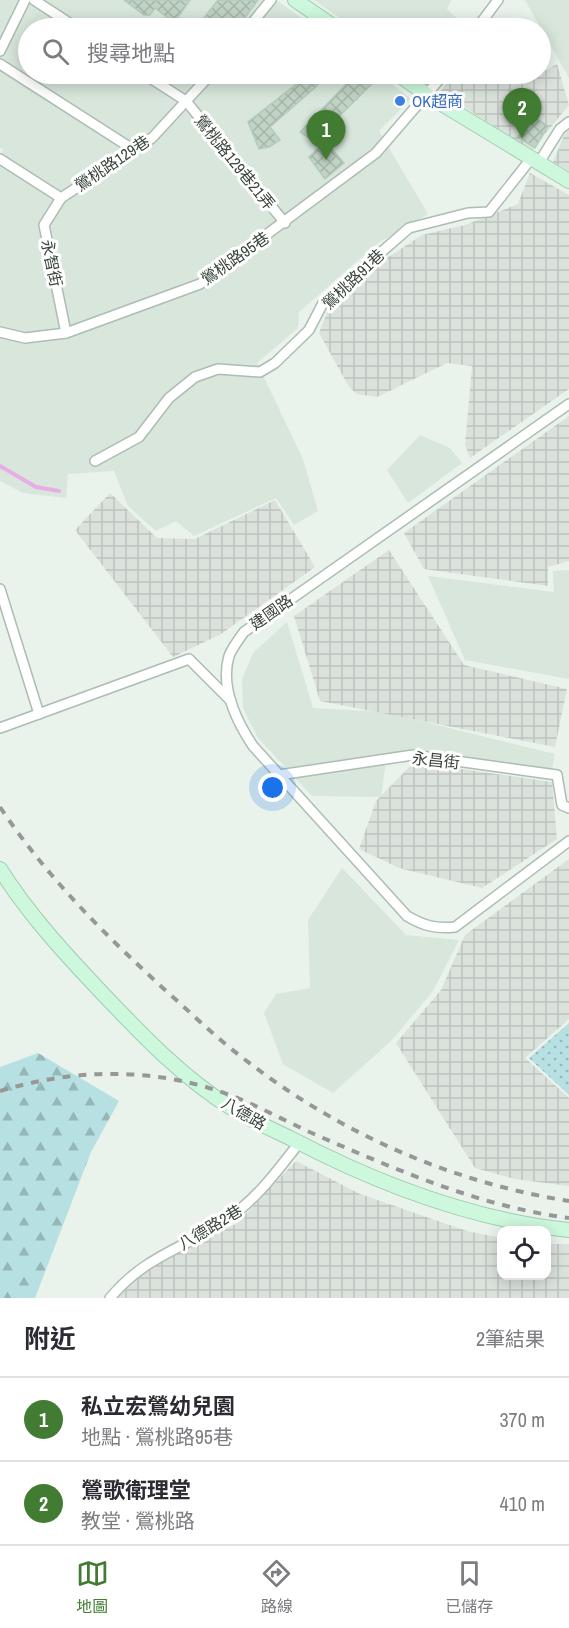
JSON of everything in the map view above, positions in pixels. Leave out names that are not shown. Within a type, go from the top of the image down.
[{"type":"main road","points":[[295,0],[321,18]]},
{"type":"main road","points":[[412,84],[534,162],[569,181]]},
{"type":"main road","name":"八德路","points":[[0,868],[22,904],[158,1051],[233,1109],[299,1143],[394,1186],[471,1212],[535,1227],[569,1230]]},
{"type":"street","points":[[0,51],[25,0]]},
{"type":"street","points":[[34,0],[62,18]]},
{"type":"street","points":[[256,18],[271,0]]},
{"type":"street","points":[[484,18],[498,0]]},
{"type":"street","points":[[0,64],[18,76]]},
{"type":"street","points":[[31,84],[134,150]]},
{"type":"street","name":"鶯桃路129巷21弄","points":[[160,84],[186,101],[285,223]]},
{"type":"street","name":"鶯桃路129巷","points":[[61,198],[152,138],[202,84]]},
{"type":"street","name":"鶯桃路95巷","points":[[0,332],[25,338],[66,333],[200,284],[285,223],[352,169],[376,153],[436,84]]},
{"type":"street","name":"鶯桃路91巷","points":[[95,461],[140,437],[169,398],[195,377],[218,369],[260,372],[275,363],[309,330],[323,303],[409,228],[468,213],[489,212],[560,129],[569,122]]},
{"type":"street","points":[[0,159],[61,198]]},
{"type":"street","name":"永智街","points":[[61,198],[44,225],[66,333]]},
{"type":"street","name":"建國路","points":[[569,404],[244,632],[229,656],[227,677],[238,724],[252,746],[408,916],[435,928],[455,927],[569,840]]},
{"type":"street","points":[[0,589],[39,714]]},
{"type":"street","points":[[0,728],[189,659],[231,700]]},
{"type":"street","name":"永昌街","points":[[279,775],[413,755],[557,775],[562,805],[569,808]]},
{"type":"street","name":"八德路2巷","points":[[110,1298],[146,1263],[226,1220],[255,1198],[299,1143]]},
{"type":"shaded area","points":[[0,0],[276,0],[302,18],[18,18],[18,84],[392,84],[411,99],[379,131],[428,214],[378,243],[299,312],[298,328],[257,363],[303,459],[318,511],[294,525],[276,498],[194,536],[176,521],[156,531],[128,506],[114,471],[68,474],[66,498],[23,493],[0,481],[0,161],[3,149],[0,148]]},
{"type":"shaded area","points":[[314,0],[451,0],[447,9],[457,18],[340,18]]},
{"type":"shaded area","points":[[525,0],[569,0],[569,78],[551,46],[551,18],[535,18]]},
{"type":"shaded area","points":[[557,64],[569,105],[532,150],[440,92],[446,84],[551,84],[551,68]]},
{"type":"shaded area","points":[[569,126],[569,171],[553,162]]},
{"type":"shaded area","points":[[530,173],[569,195],[569,389],[470,458],[465,445],[472,366],[447,363],[377,397],[357,394],[349,387],[319,333],[330,305],[390,256],[422,235],[465,225],[518,204]]},
{"type":"shaded area","points":[[569,416],[569,561],[548,567],[548,586],[424,569],[404,533]]},
{"type":"shaded area","points":[[420,435],[450,448],[462,463],[408,503],[387,470]]},
{"type":"shaded area","points":[[110,493],[157,538],[195,539],[275,500],[315,567],[221,634],[173,657],[75,530]]},
{"type":"shaded area","points":[[389,550],[464,665],[567,689],[555,747],[320,701],[294,616]]},
{"type":"shaded area","points":[[569,570],[569,679],[465,660],[428,576],[554,592],[553,571]]},
{"type":"shaded area","points":[[287,622],[313,708],[384,712],[555,754],[552,769],[415,751],[387,754],[381,797],[312,796],[258,738],[243,708],[242,679],[253,653]]},
{"type":"shaded area","points":[[414,762],[552,782],[557,839],[482,888],[399,868],[359,849],[376,801]]},
{"type":"shaded area","points":[[569,859],[569,1019],[525,1058],[569,1098],[569,1186],[514,1179],[475,1168],[396,1043],[441,990],[465,935]]},
{"type":"shaded area","points":[[342,868],[406,935],[459,940],[433,991],[392,1040],[333,1093],[283,1064],[264,1013],[276,994],[310,988],[308,920]]},
{"type":"shaded area","points":[[296,1161],[360,1194],[467,1231],[497,1237],[497,1280],[551,1280],[551,1244],[569,1244],[569,1298],[113,1298],[159,1258],[236,1224]]},
{"type":"green space","points":[[569,1023],[569,1095],[529,1058]]},
{"type":"green space","points":[[38,1053],[119,1101],[91,1152],[35,1298],[0,1298],[0,1067]]},
{"type":"building","points":[[124,0],[190,0],[177,18],[168,18],[155,8],[150,15],[144,15]]},
{"type":"building","points":[[218,0],[258,0],[244,18],[204,18]]},
{"type":"building","points":[[297,84],[318,85],[270,127],[280,140],[269,147],[259,149],[248,122]]},
{"type":"building","points":[[346,84],[372,84],[320,135],[344,163],[325,179],[309,157],[321,145],[300,132]]},
{"type":"building","points":[[531,115],[548,126],[535,148],[518,137]]},
{"type":"waterway","points":[[0,466],[36,487],[59,491]]},
{"type":"railway","points":[[0,807],[36,857],[119,947],[220,1039],[276,1082],[354,1130],[395,1149],[480,1181],[569,1201]]},
{"type":"railway","points":[[0,1091],[30,1083],[91,1075],[121,1074],[181,1081],[211,1088],[240,1099],[323,1138],[443,1187],[505,1206],[569,1218]]},
{"type":"place","name":"OK超商","points":[[400,101]]},
{"type":"place","name":"鶯歌衛理堂","points":[[522,138]]},
{"type":"place","name":"私立宏鶯幼兒園","points":[[326,160]]}]
